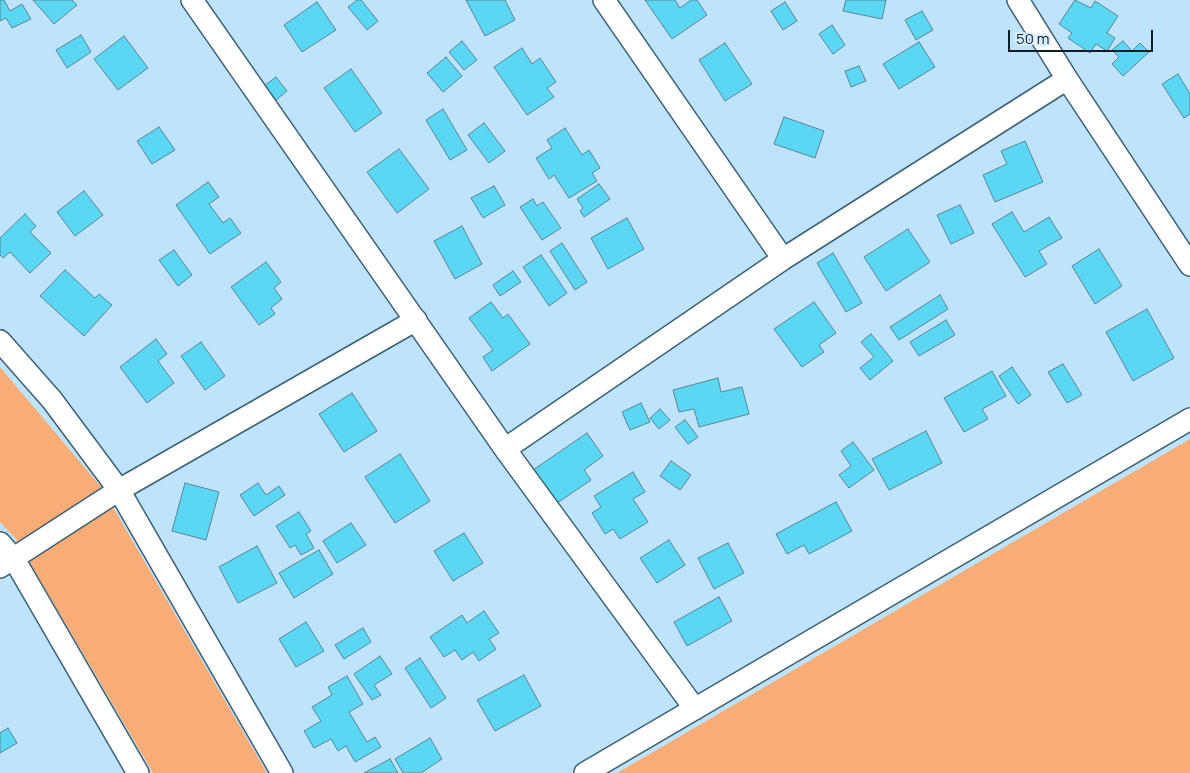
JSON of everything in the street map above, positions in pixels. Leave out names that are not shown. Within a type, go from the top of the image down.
[{"type":"street","points":[[192,0],[505,449],[695,709]]},
{"type":"street","points":[[604,0],[783,259]]},
{"type":"street","points":[[1018,0],[1067,79],[1190,265]]},
{"type":"street","points":[[505,449],[783,259],[1067,79]]},
{"type":"street","points":[[138,773],[5,556],[416,320]]},
{"type":"street","points":[[0,341],[52,400],[119,490],[282,773]]},
{"type":"street","points":[[585,773],[1190,419]]},
{"type":"shaded area","points":[[0,367],[102,488],[267,773],[153,773],[16,539],[0,522]]},
{"type":"shaded area","points":[[1190,439],[1190,773],[617,773]]},
{"type":"building","points":[[0,0],[4,0],[10,11],[22,4],[31,19],[12,28],[6,18],[0,21]]},
{"type":"building","points":[[33,0],[72,0],[77,5],[54,24]]},
{"type":"building","points":[[357,0],[361,0],[378,21],[367,30],[348,7]]},
{"type":"building","points":[[466,0],[505,0],[515,20],[485,36]]},
{"type":"building","points":[[645,0],[675,0],[680,8],[691,0],[697,0],[707,15],[672,39]]},
{"type":"building","points":[[846,0],[886,0],[882,19],[843,11]]},
{"type":"building","points":[[1075,0],[1091,8],[1095,1],[1118,16],[1107,33],[1115,38],[1107,51],[1096,44],[1090,53],[1068,38],[1072,33],[1059,24]]},
{"type":"building","points":[[317,2],[336,30],[302,52],[284,25]]},
{"type":"building","points":[[785,2],[797,21],[783,30],[771,11]]},
{"type":"building","points":[[922,11],[933,30],[916,40],[905,20]]},
{"type":"building","points":[[832,25],[845,45],[833,54],[819,34]]},
{"type":"building","points":[[81,35],[91,52],[67,68],[56,50]]},
{"type":"building","points":[[124,36],[148,68],[118,90],[94,59]]},
{"type":"building","points":[[462,41],[477,60],[464,70],[449,52]]},
{"type":"building","points":[[1123,41],[1132,51],[1140,43],[1149,52],[1123,76],[1112,64],[1119,57],[1112,50]]},
{"type":"building","points":[[919,42],[935,67],[899,89],[883,64]]},
{"type":"building","points":[[725,43],[752,84],[725,101],[699,60]]},
{"type":"building","points":[[522,48],[532,64],[540,58],[556,82],[547,88],[554,97],[527,115],[494,67]]},
{"type":"building","points":[[446,57],[462,76],[443,92],[427,73]]},
{"type":"building","points":[[859,66],[866,81],[851,87],[845,71]]},
{"type":"building","points":[[351,69],[382,113],[355,132],[324,88]]},
{"type":"building","points":[[1178,74],[1190,94],[1190,114],[1184,118],[1162,84]]},
{"type":"building","points":[[276,77],[287,91],[271,104],[260,89]]},
{"type":"building","points":[[443,109],[467,150],[450,160],[426,120]]},
{"type":"building","points":[[784,117],[824,131],[815,158],[774,144]]},
{"type":"building","points":[[484,123],[505,151],[489,163],[468,135]]},
{"type":"building","points":[[159,127],[175,150],[152,164],[137,141]]},
{"type":"building","points":[[565,128],[582,155],[589,150],[600,168],[592,173],[597,181],[569,198],[554,175],[549,179],[536,158],[552,148],[547,140]]},
{"type":"building","points":[[1025,141],[1043,182],[995,202],[983,175],[1007,164],[1001,151]]},
{"type":"building","points":[[399,149],[429,189],[397,213],[367,172]]},
{"type":"building","points":[[208,182],[219,197],[209,204],[223,223],[230,218],[241,233],[210,254],[176,205]]},
{"type":"building","points":[[599,184],[610,199],[584,217],[580,211],[583,208],[577,199]]},
{"type":"building","points":[[494,186],[505,205],[483,218],[471,198]]},
{"type":"building","points":[[84,191],[103,215],[75,236],[57,212]]},
{"type":"building","points":[[533,199],[537,206],[543,202],[561,228],[542,240],[520,207]]},
{"type":"building","points":[[960,205],[974,233],[951,244],[937,215]]},
{"type":"building","points":[[1012,212],[1024,232],[1049,217],[1062,238],[1039,251],[1047,264],[1025,277],[992,224]]},
{"type":"building","points":[[25,214],[36,226],[30,232],[51,253],[30,273],[10,252],[3,258],[0,255],[0,238]]},
{"type":"building","points":[[627,218],[644,249],[608,269],[591,238]]},
{"type":"building","points":[[462,226],[482,264],[455,279],[434,241]]},
{"type":"building","points":[[908,229],[930,262],[886,291],[864,257]]},
{"type":"building","points":[[562,243],[587,282],[575,290],[550,251]]},
{"type":"building","points":[[1099,249],[1122,286],[1095,304],[1072,266]]},
{"type":"building","points":[[174,250],[192,275],[178,286],[159,260]]},
{"type":"building","points":[[833,253],[862,303],[846,312],[817,263]]},
{"type":"building","points":[[541,255],[567,293],[549,306],[523,267]]},
{"type":"building","points":[[266,262],[281,282],[274,288],[282,299],[271,308],[275,314],[259,325],[231,287]]},
{"type":"building","points":[[65,270],[95,298],[99,294],[112,305],[84,336],[40,296]]},
{"type":"building","points":[[513,271],[521,282],[500,296],[493,285]]},
{"type":"building","points":[[940,295],[948,309],[899,340],[890,327]]},
{"type":"building","points":[[491,302],[503,318],[508,314],[530,344],[492,371],[483,357],[493,350],[469,318]]},
{"type":"building","points":[[814,302],[836,333],[819,345],[824,352],[802,367],[774,329]]},
{"type":"building","points":[[1147,309],[1174,358],[1133,381],[1106,332]]},
{"type":"building","points":[[946,320],[955,335],[919,356],[910,342]]},
{"type":"building","points":[[871,334],[893,361],[870,380],[860,368],[874,357],[861,342]]},
{"type":"building","points":[[156,339],[167,354],[158,361],[174,383],[147,403],[120,367]]},
{"type":"building","points":[[201,342],[225,376],[205,390],[181,356]]},
{"type":"building","points":[[1063,364],[1082,395],[1067,403],[1048,372]]},
{"type":"building","points":[[1012,367],[1031,395],[1018,404],[999,376]]},
{"type":"building","points":[[992,371],[1006,396],[982,409],[988,419],[964,432],[944,398]]},
{"type":"building","points":[[718,378],[721,392],[742,387],[749,414],[699,427],[694,409],[679,412],[673,390]]},
{"type":"building","points":[[352,393],[377,431],[344,452],[319,414]]},
{"type":"building","points":[[641,403],[650,422],[630,430],[622,412]]},
{"type":"building","points":[[660,409],[670,420],[659,429],[650,418]]},
{"type":"building","points":[[685,420],[698,437],[688,444],[675,427]]},
{"type":"building","points":[[926,431],[942,463],[889,490],[872,459]]},
{"type":"building","points":[[587,433],[603,456],[584,470],[591,480],[557,503],[533,470]]},
{"type":"building","points":[[853,442],[874,470],[849,488],[839,475],[851,466],[841,451]]},
{"type":"building","points":[[400,454],[430,501],[395,523],[365,477]]},
{"type":"building","points":[[671,461],[691,475],[680,490],[660,476]]},
{"type":"building","points":[[633,472],[645,492],[633,499],[648,522],[620,539],[613,529],[605,534],[592,513],[601,507],[594,496]]},
{"type":"building","points":[[185,483],[219,492],[206,540],[172,531]]},
{"type":"building","points":[[258,483],[266,495],[279,486],[285,495],[254,516],[240,495]]},
{"type":"building","points":[[836,502],[852,531],[809,554],[804,545],[787,554],[776,534]]},
{"type":"building","points":[[299,512],[311,531],[306,534],[314,548],[301,555],[295,545],[290,548],[276,526]]},
{"type":"building","points":[[351,523],[366,545],[337,563],[323,541]]},
{"type":"building","points":[[464,533],[483,563],[453,581],[434,551]]},
{"type":"building","points":[[669,540],[685,565],[657,583],[640,558]]},
{"type":"building","points":[[728,543],[744,573],[714,589],[698,558]]},
{"type":"building","points":[[257,546],[277,583],[238,603],[219,567]]},
{"type":"building","points":[[319,550],[333,574],[294,598],[279,573]]},
{"type":"building","points":[[719,597],[732,621],[687,646],[674,622]]},
{"type":"building","points":[[484,611],[499,633],[489,639],[496,649],[479,661],[473,652],[462,660],[455,650],[444,657],[430,637],[462,615],[467,623]]},
{"type":"building","points":[[306,622],[324,651],[296,667],[279,639]]},
{"type":"building","points":[[363,628],[371,642],[344,659],[335,645]]},
{"type":"building","points":[[380,656],[392,674],[374,685],[381,695],[372,700],[354,674]]},
{"type":"building","points":[[420,658],[446,698],[431,708],[405,668]]},
{"type":"building","points":[[524,675],[541,706],[495,731],[477,700]]},
{"type":"building","points":[[347,676],[363,704],[349,712],[367,742],[375,737],[381,747],[355,762],[346,746],[338,751],[331,739],[314,748],[304,731],[321,721],[312,707],[332,695],[328,687]]},
{"type":"building","points":[[8,728],[17,743],[0,753],[0,733]]},
{"type":"building","points":[[430,738],[442,759],[421,773],[403,773],[395,759]]},
{"type":"building","points":[[390,759],[398,773],[364,773]]}]
